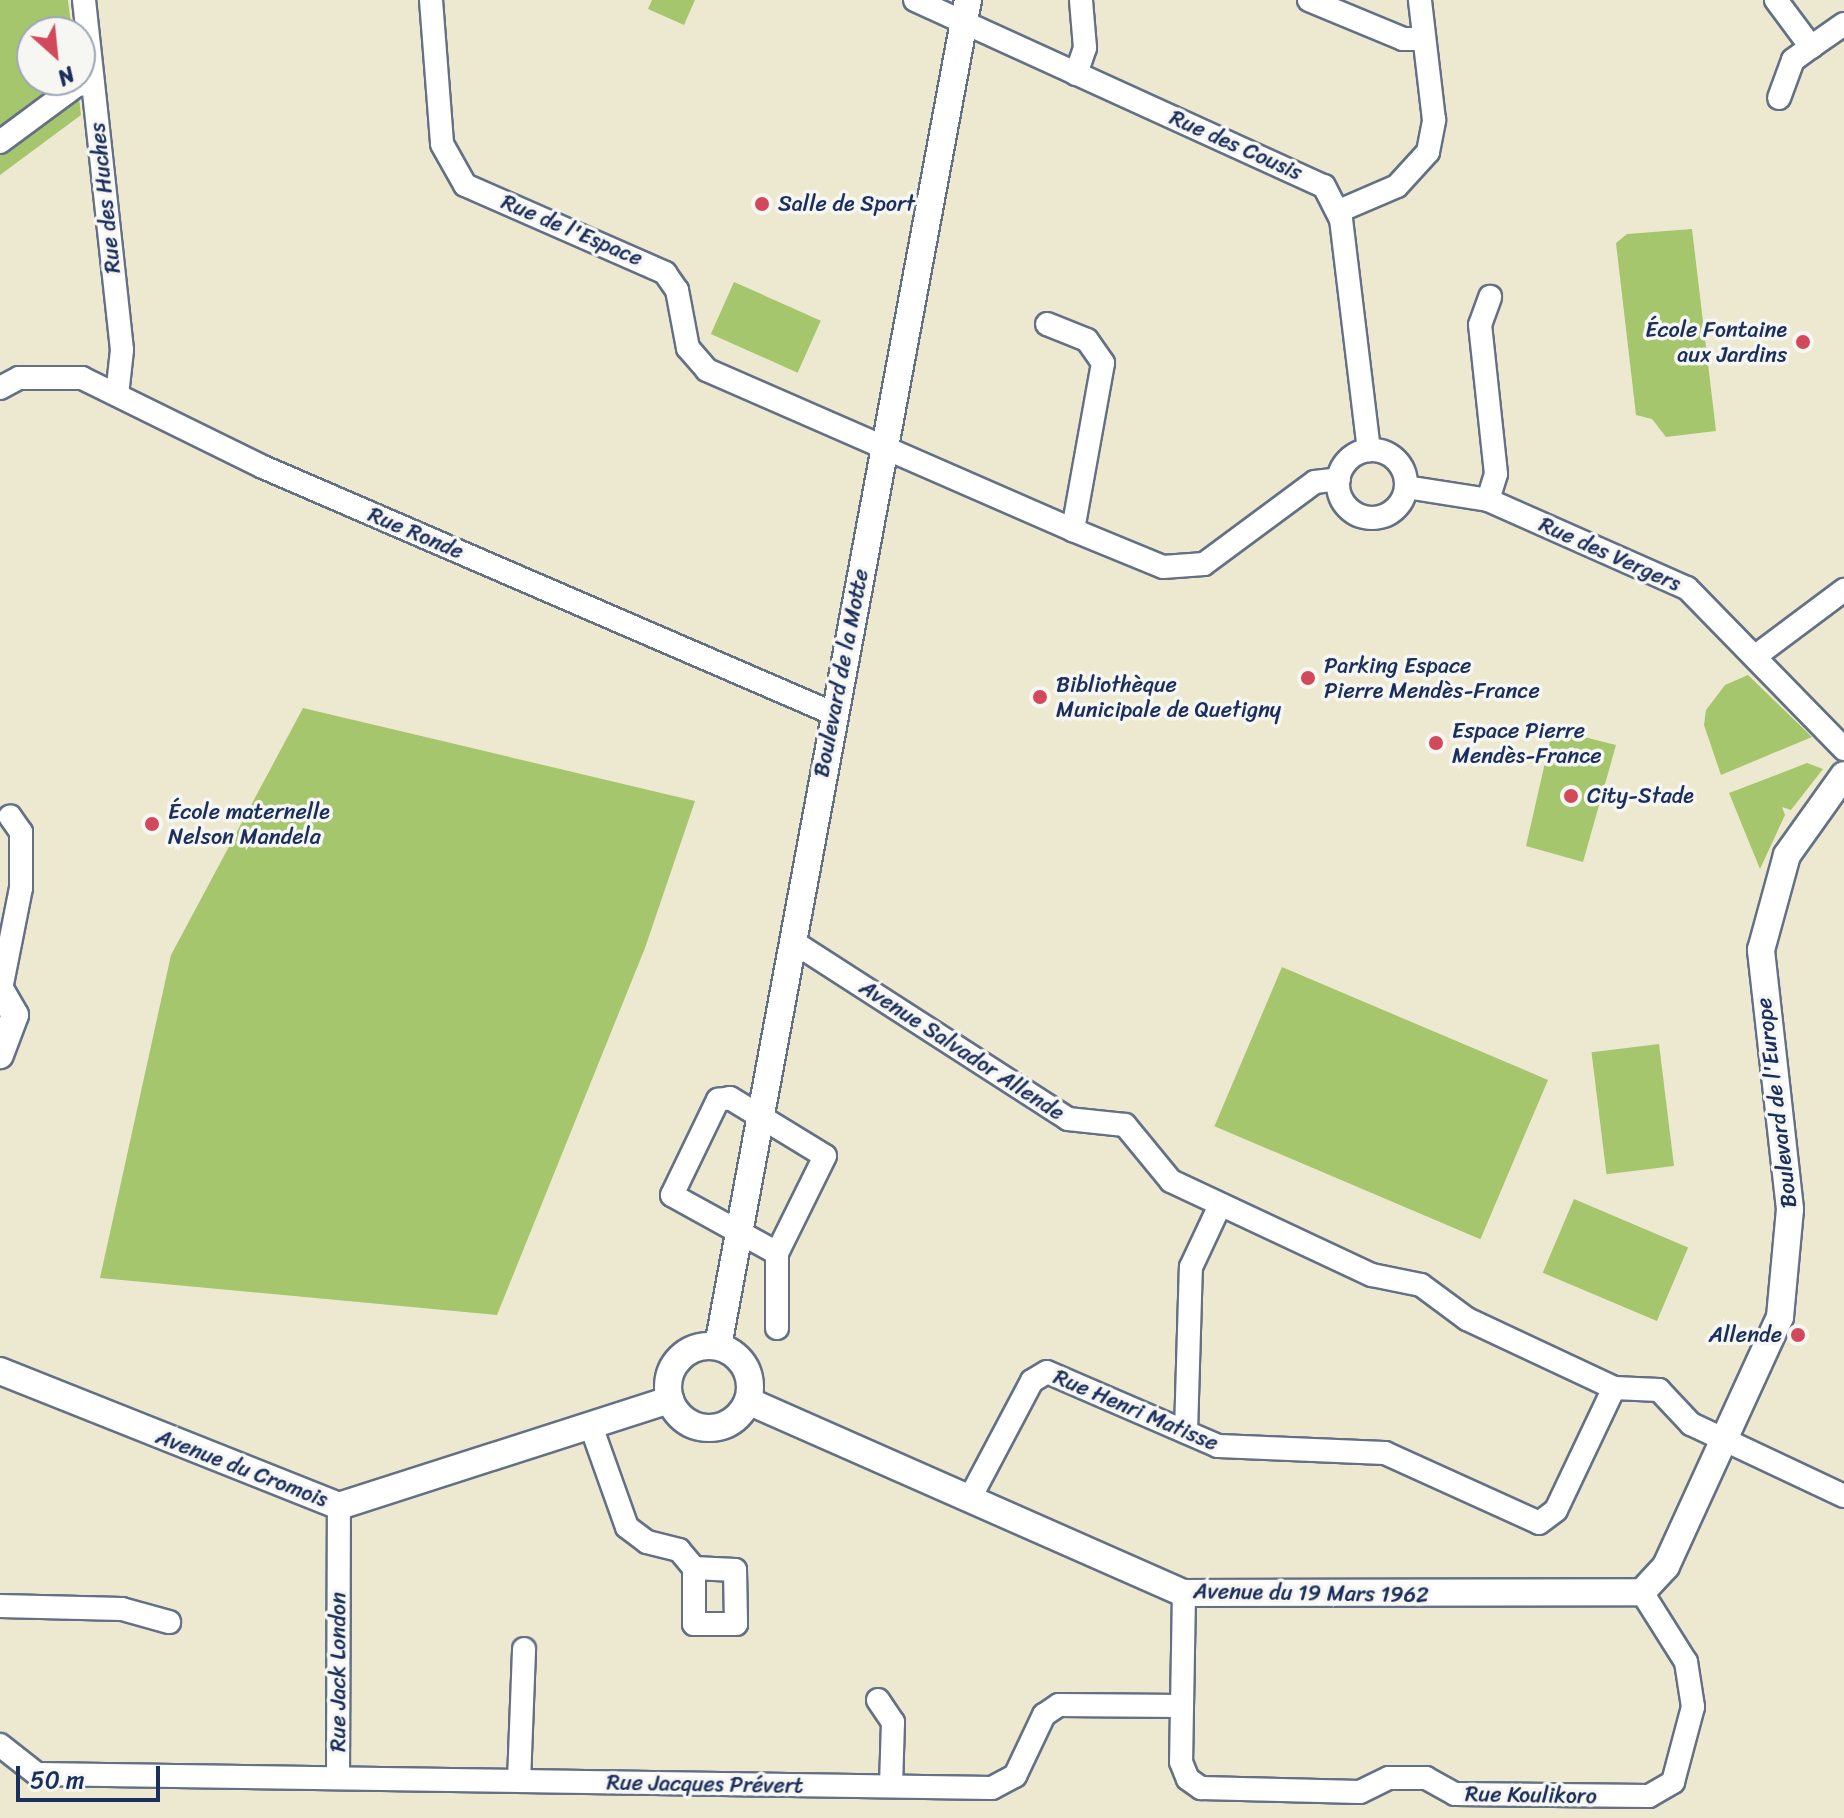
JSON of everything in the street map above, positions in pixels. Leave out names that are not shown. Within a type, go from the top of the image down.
[{"type":"street","name":"Rue de l'Espace","points":[[431,0],[442,144],[456,177],[654,266],[677,290],[688,348],[707,370],[884,448]]},
{"type":"street","name":"Rue des Cousis","points":[[915,0],[966,12],[1076,74],[1315,181],[1339,211]]},
{"type":"street","points":[[1076,74],[1085,48],[1081,0]]},
{"type":"street","points":[[1309,0],[1403,39],[1424,39]]},
{"type":"street","points":[[1369,450],[1339,211],[1397,186],[1428,152],[1434,120],[1420,0]]},
{"type":"street","points":[[1776,0],[1811,47]]},
{"type":"street","name":"Boulevard de la Motte","points":[[718,1346],[795,943],[832,713],[966,12]]},
{"type":"street","points":[[1779,98],[1793,60],[1844,24]]},
{"type":"street","points":[[0,142],[62,96]]},
{"type":"street","name":"Rue des Huches","points":[[94,96],[122,350],[117,395]]},
{"type":"street","points":[[1488,500],[1496,474],[1480,325],[1490,297]]},
{"type":"street","points":[[1047,324],[1087,340],[1103,363],[1073,530]]},
{"type":"street","name":"Rue Ronde","points":[[0,388],[19,378],[82,378],[263,467],[832,713]]},
{"type":"street","points":[[884,448],[1163,567],[1204,564],[1315,482],[1339,479]]},
{"type":"street","points":[[1369,450],[1398,462],[1406,487],[1393,511],[1370,518],[1349,509],[1339,479],[1350,458],[1369,450]]},
{"type":"street","name":"Rue des Vergers","points":[[1406,487],[1488,500],[1687,588],[1757,655],[1844,749]]},
{"type":"street","points":[[1757,655],[1844,590]]},
{"type":"street","name":"Boulevard de l'Europe","points":[[1726,1441],[1772,1344],[1790,1246],[1763,1005],[1766,918],[1792,846],[1844,775]]},
{"type":"street","points":[[0,1055],[15,1029],[0,989],[21,888],[21,832],[10,816]]},
{"type":"street","name":"Avenue Salvador Allende","points":[[795,943],[1068,1119],[1125,1125],[1144,1139],[1163,1176],[1372,1275],[1421,1285],[1467,1319],[1614,1388],[1659,1390],[1691,1424],[1844,1496]]},
{"type":"street","points":[[777,1253],[677,1201],[671,1187],[718,1100],[730,1098],[818,1146],[826,1162],[777,1253],[772,1299],[777,1328]]},
{"type":"street","points":[[1186,1432],[1191,1267],[1220,1205]]},
{"type":"street","points":[[718,1346],[748,1372],[748,1401],[734,1420],[709,1428],[683,1419],[670,1400],[676,1362],[696,1347],[718,1346]]},
{"type":"street","name":"Avenue du Cromois","points":[[0,1371],[339,1506],[670,1400]]},
{"type":"street","name":"Rue Henri Matisse","points":[[970,1498],[1042,1373],[1230,1449],[1385,1453],[1539,1523],[1556,1510],[1614,1388]]},
{"type":"street","name":"Avenue du 19 Mars 1962","points":[[748,1401],[1184,1593],[1642,1592]]},
{"type":"street","points":[[591,1426],[627,1527],[647,1542],[679,1550],[694,1568]]},
{"type":"street","points":[[1642,1592],[1666,1566],[1726,1441]]},
{"type":"street","name":"Rue Jack London","points":[[0,1745],[37,1774],[338,1777],[339,1506]]},
{"type":"street","name":"Rue Koulikoro","points":[[1182,1706],[1188,1779],[1207,1788],[1360,1792],[1389,1778],[1426,1778],[1455,1794],[1660,1794],[1673,1782],[1693,1707],[1686,1662],[1642,1592]]},
{"type":"street","points":[[1182,1706],[1184,1593]]},
{"type":"street","points":[[0,1606],[122,1609],[169,1622]]},
{"type":"street","points":[[519,1781],[524,1649]]},
{"type":"street","points":[[878,1700],[893,1722],[891,1786]]},
{"type":"street","name":"Rue Jacques Prévert","points":[[338,1777],[998,1787],[1015,1776],[1044,1715],[1059,1705],[1182,1706]]},
{"type":"green space","points":[[0,0],[68,0],[70,16],[16,16],[16,96],[79,96],[81,115],[0,175]]},
{"type":"green space","points":[[652,0],[695,0],[684,25],[648,9]]},
{"type":"green space","points":[[1692,229],[1716,431],[1666,437],[1652,419],[1636,415],[1616,243],[1627,234]]},
{"type":"green space","points":[[734,282],[821,321],[798,373],[711,334]]},
{"type":"green space","points":[[1748,675],[1812,737],[1721,775],[1704,725],[1706,710],[1725,685]]},
{"type":"green space","points":[[303,708],[695,801],[645,948],[497,1315],[100,1278],[171,955]]},
{"type":"green space","name":"City-Stade","points":[[1560,731],[1616,745],[1583,862],[1526,846],[1552,732]]},
{"type":"green space","points":[[1807,763],[1823,769],[1791,810],[1782,807],[1785,815],[1760,869],[1729,793]]},
{"type":"green space","points":[[1282,967],[1548,1080],[1480,1239],[1214,1126]]},
{"type":"green space","points":[[1659,1044],[1674,1166],[1606,1174],[1592,1052]]},
{"type":"green space","points":[[1574,1199],[1688,1247],[1657,1321],[1543,1273]]},
{"type":"place","name":"Salle de Sport","points":[[762,204]]},
{"type":"place","name":"École Fontaine aux Jardins","points":[[1803,342]]},
{"type":"place","name":"Parking Espace Pierre Mendès-France","points":[[1308,678]]},
{"type":"place","name":"Bibliothèque Municipale de Quetigny","points":[[1040,697]]},
{"type":"place","name":"Espace Pierre Mendès-France","points":[[1436,743]]},
{"type":"place","name":"City-Stade","points":[[1571,796]]},
{"type":"place","name":"École maternelle Nelson Mandela","points":[[152,824]]},
{"type":"place","name":"Allende","points":[[1798,1335]]}]
